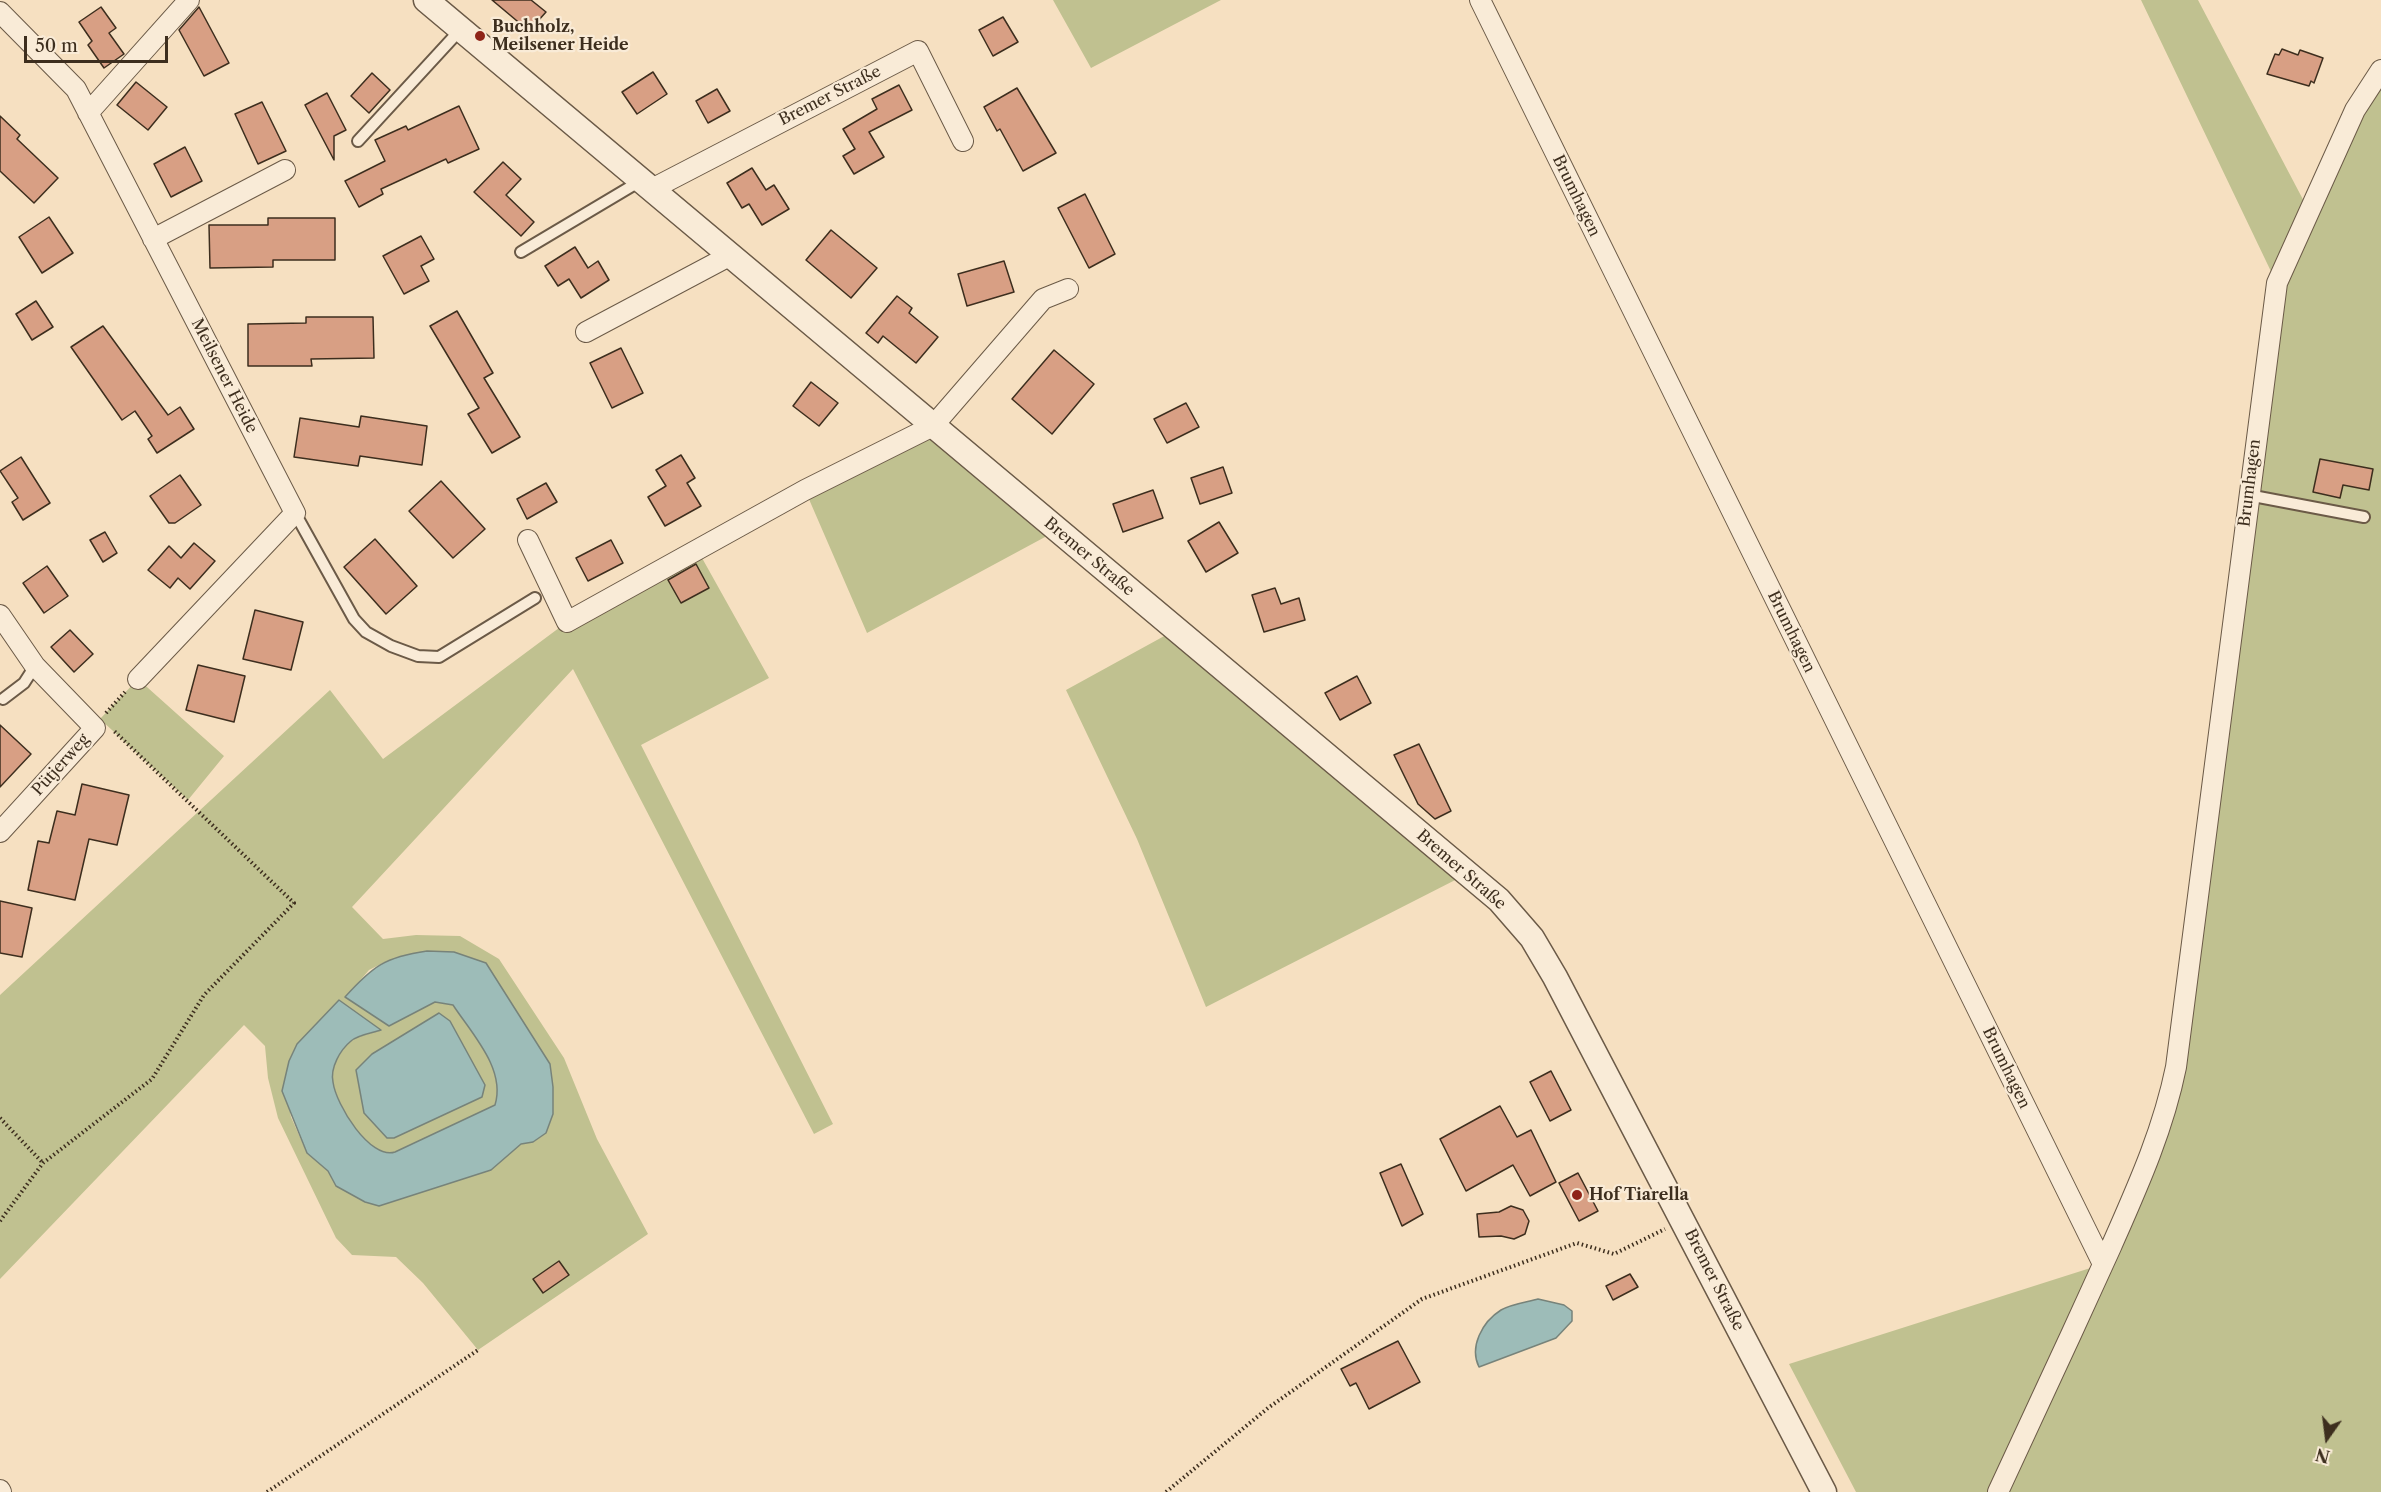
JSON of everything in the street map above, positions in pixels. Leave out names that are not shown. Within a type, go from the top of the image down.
[{"type":"street","points":[[88,113],[189,0]]},
{"type":"street","name":"Brumhagen","points":[[1480,0],[2103,1264]]},
{"type":"street","name":"Bremer Straße","points":[[429,1],[1500,900],[1532,938],[1555,977],[1824,1492]]},
{"type":"street","name":"Meilsener Heide","points":[[0,12],[75,89],[295,513]]},
{"type":"street","name":"Bremer Straße","points":[[647,184],[918,51],[963,141]]},
{"type":"street","name":"Brumhagen","points":[[1998,1492],[2156,1143],[2176,1067],[2277,284],[2355,110],[2381,70]]},
{"type":"street","points":[[153,239],[285,170]]},
{"type":"street","points":[[586,332],[730,255]]},
{"type":"street","points":[[528,540],[567,622],[805,490],[933,426],[1043,299],[1068,289]]},
{"type":"street","points":[[138,679],[295,513]]},
{"type":"street","name":"Pütjerweg","points":[[0,615],[35,666],[97,723],[0,832]]},
{"type":"lane","points":[[358,141],[461,29]]},
{"type":"lane","points":[[521,252],[647,184]]},
{"type":"lane","points":[[2248,495],[2364,517]]},
{"type":"lane","name":"Meilsener Heide","points":[[295,513],[354,619],[366,632],[391,646],[418,656],[439,657],[535,598]]},
{"type":"lane","points":[[3,699],[24,683],[35,666]]},
{"type":"path","points":[[0,1221],[43,1163],[152,1079],[204,995],[294,903],[97,723],[138,679]]},
{"type":"path","points":[[0,1118],[43,1163]]},
{"type":"path","points":[[1166,1492],[1268,1408],[1422,1299],[1577,1243],[1614,1254],[1683,1220]]},
{"type":"path","points":[[267,1492],[478,1350]]},
{"type":"green space","points":[[1053,0],[1221,0],[1091,68]]},
{"type":"green space","points":[[2141,0],[2198,0],[2308,209],[2381,70],[2381,1492],[1856,1492],[1789,1364],[2103,1264],[2156,1143],[2277,284]]},
{"type":"green space","points":[[933,426],[1058,530],[867,633],[805,490]]},
{"type":"green space","points":[[697,549],[769,678],[641,745],[833,1124],[814,1134],[573,669],[352,907],[383,939],[416,935],[460,936],[499,959],[564,1058],[597,1139],[648,1234],[478,1350],[423,1283],[396,1257],[352,1255],[336,1238],[278,1118],[268,1078],[265,1046],[244,1025],[0,1279],[0,995],[330,690],[383,759],[567,622]],"holes":[[[385,962],[550,1064],[553,1114],[546,1133],[533,1142],[521,1144],[491,1170],[336,1186],[328,1171],[307,1153],[291,1117],[288,1102],[289,1061],[297,1044],[339,1001],[380,1030],[350,1042],[337,1060],[332,1077],[336,1092],[348,1116],[356,1129],[375,1148],[385,1152],[395,1152],[495,1105],[496,1078],[492,1065],[478,1040],[453,1005],[435,1002],[389,1026],[346,997],[369,970]],[[372,1054],[364,1113],[356,1070]]]},
{"type":"green space","points":[[1177,629],[1467,874],[1206,1007],[1137,839],[1066,690]]},
{"type":"green space","points":[[138,679],[224,756],[188,800],[100,719]]},
{"type":"water","points":[[427,951],[454,952],[486,963],[550,1064],[553,1114],[546,1133],[533,1142],[521,1144],[491,1170],[379,1206],[365,1202],[336,1186],[328,1171],[307,1153],[282,1091],[289,1061],[297,1044],[339,1000],[381,1030],[357,1037],[347,1045],[337,1060],[332,1077],[340,1104],[347,1116],[375,1148],[385,1152],[395,1152],[495,1105],[496,1078],[492,1065],[478,1040],[453,1005],[435,1002],[389,1026],[345,997],[372,970],[400,956]]},
{"type":"water","points":[[439,1013],[450,1021],[485,1085],[482,1097],[394,1138],[387,1138],[364,1113],[356,1070],[372,1054]]},
{"type":"water","points":[[1538,1299],[1564,1305],[1572,1311],[1572,1321],[1556,1338],[1479,1367],[1476,1359],[1477,1343],[1488,1321],[1505,1308]]},
{"type":"building","points":[[492,0],[531,0],[546,12],[529,31]]},
{"type":"building","points":[[101,7],[116,28],[109,33],[124,54],[104,68],[88,45],[92,41],[79,22]]},
{"type":"building","points":[[199,7],[229,63],[204,76],[179,30]]},
{"type":"building","points":[[1003,17],[1018,42],[993,56],[979,30]]},
{"type":"building","points":[[2282,49],[2298,55],[2300,50],[2323,58],[2314,83],[2311,81],[2309,86],[2267,74],[2275,54],[2279,55]]},
{"type":"building","points":[[653,72],[667,94],[637,114],[622,92]]},
{"type":"building","points":[[372,73],[390,90],[369,113],[351,96]]},
{"type":"building","points":[[136,82],[167,107],[148,130],[117,105]]},
{"type":"building","points":[[899,85],[912,110],[869,132],[884,157],[854,174],[843,156],[855,149],[843,129],[877,109],[872,99]]},
{"type":"building","points":[[1017,88],[1056,153],[1023,171],[1000,129],[997,131],[984,107]]},
{"type":"building","points":[[717,89],[730,111],[708,123],[696,101]]},
{"type":"building","points":[[327,93],[346,130],[334,136],[334,160],[305,105]]},
{"type":"building","points":[[262,102],[286,151],[258,164],[235,114]]},
{"type":"building","points":[[459,106],[479,149],[448,163],[446,159],[381,189],[383,194],[359,207],[345,181],[385,161],[375,140],[406,126],[408,130]]},
{"type":"building","points":[[0,116],[20,135],[17,139],[58,178],[34,203],[0,171]]},
{"type":"building","points":[[185,147],[202,181],[171,197],[154,164]]},
{"type":"building","points":[[503,162],[521,179],[506,195],[534,222],[521,236],[474,192]]},
{"type":"building","points":[[752,168],[766,190],[774,185],[789,209],[762,225],[749,204],[742,208],[727,183]]},
{"type":"building","points":[[1085,194],[1115,254],[1089,268],[1058,208]]},
{"type":"building","points":[[49,217],[73,253],[42,273],[19,237]]},
{"type":"building","points":[[268,218],[335,218],[335,260],[273,260],[273,267],[210,268],[209,225],[268,225]]},
{"type":"building","points":[[831,230],[877,268],[851,298],[806,260]]},
{"type":"building","points":[[421,236],[434,259],[421,266],[429,281],[404,294],[383,256]]},
{"type":"building","points":[[575,247],[588,268],[598,261],[609,280],[581,298],[569,279],[558,286],[545,266]]},
{"type":"building","points":[[1004,261],[1014,292],[967,306],[958,274]]},
{"type":"building","points":[[897,296],[912,308],[909,313],[938,337],[916,363],[883,336],[878,343],[866,333]]},
{"type":"building","points":[[36,301],[53,327],[32,340],[16,314]]},
{"type":"building","points":[[457,311],[493,373],[484,378],[520,437],[492,453],[468,414],[479,408],[430,326]]},
{"type":"building","points":[[306,317],[373,317],[374,358],[311,359],[312,366],[248,366],[248,324],[306,323]]},
{"type":"building","points":[[103,326],[168,415],[180,407],[194,429],[157,453],[148,439],[152,436],[135,411],[122,420],[71,347]]},
{"type":"building","points":[[621,348],[643,393],[612,408],[590,363]]},
{"type":"building","points":[[1054,350],[1094,384],[1052,434],[1012,399]]},
{"type":"building","points":[[811,382],[838,403],[819,426],[793,406]]},
{"type":"building","points":[[1186,403],[1199,427],[1167,443],[1154,419]]},
{"type":"building","points":[[361,416],[427,426],[422,465],[360,456],[358,466],[294,457],[300,418],[359,427]]},
{"type":"building","points":[[681,455],[695,478],[687,483],[701,506],[665,526],[648,497],[666,486],[656,470]]},
{"type":"building","points":[[21,457],[50,503],[23,520],[12,502],[18,498],[0,471]]},
{"type":"building","points":[[2320,459],[2373,469],[2369,490],[2343,485],[2340,498],[2313,492]]},
{"type":"building","points":[[1223,467],[1232,493],[1200,504],[1191,478]]},
{"type":"building","points":[[180,475],[201,505],[175,523],[169,523],[150,496]]},
{"type":"building","points":[[441,481],[485,529],[453,558],[409,511]]},
{"type":"building","points":[[546,483],[557,502],[527,519],[517,499]]},
{"type":"building","points":[[1153,490],[1163,518],[1123,532],[1113,504]]},
{"type":"building","points":[[1219,522],[1238,553],[1206,572],[1188,541]]},
{"type":"building","points":[[105,532],[117,553],[103,562],[90,540]]},
{"type":"building","points":[[375,539],[417,586],[386,614],[344,567]]},
{"type":"building","points":[[611,540],[623,563],[588,581],[576,558]]},
{"type":"building","points":[[194,543],[215,561],[190,589],[178,578],[170,588],[148,570],[169,546],[181,558]]},
{"type":"building","points":[[696,564],[709,588],[681,603],[668,580]]},
{"type":"building","points":[[47,566],[68,596],[44,613],[23,583]]},
{"type":"building","points":[[1275,588],[1281,604],[1299,598],[1305,620],[1264,632],[1252,595]]},
{"type":"building","points":[[255,610],[303,622],[291,670],[243,659]]},
{"type":"building","points":[[70,630],[93,654],[74,672],[51,647]]},
{"type":"building","points":[[198,665],[245,676],[234,722],[186,710]]},
{"type":"building","points":[[1357,676],[1371,703],[1340,720],[1325,693]]},
{"type":"building","points":[[0,725],[31,754],[0,787]]},
{"type":"building","points":[[1419,744],[1451,811],[1435,819],[1418,804],[1394,755]]},
{"type":"building","points":[[82,784],[129,795],[117,845],[89,839],[75,900],[28,890],[38,841],[49,843],[57,811],[75,815]]},
{"type":"building","points":[[0,901],[32,908],[22,957],[0,953]]},
{"type":"building","points":[[1551,1071],[1571,1110],[1550,1121],[1530,1082]]},
{"type":"building","points":[[1500,1106],[1517,1137],[1531,1130],[1556,1182],[1530,1196],[1513,1165],[1466,1191],[1440,1139]]},
{"type":"building","points":[[1401,1164],[1423,1214],[1402,1226],[1380,1173]]},
{"type":"building","points":[[1578,1173],[1598,1211],[1579,1221],[1559,1183]]},
{"type":"building","points":[[1511,1206],[1523,1210],[1529,1221],[1525,1234],[1514,1239],[1501,1236],[1479,1237],[1477,1214],[1499,1212]]},
{"type":"building","points":[[559,1261],[569,1275],[543,1293],[533,1279]]},
{"type":"building","points":[[1630,1274],[1638,1287],[1613,1300],[1606,1286]]},
{"type":"building","points":[[1398,1341],[1420,1382],[1369,1409],[1356,1383],[1350,1386],[1341,1369]]},
{"type":"place","name":"Buchholz, Meilsener Heide","points":[[480,36]]},
{"type":"place","name":"Hof Tiarella","points":[[1577,1195]]}]
